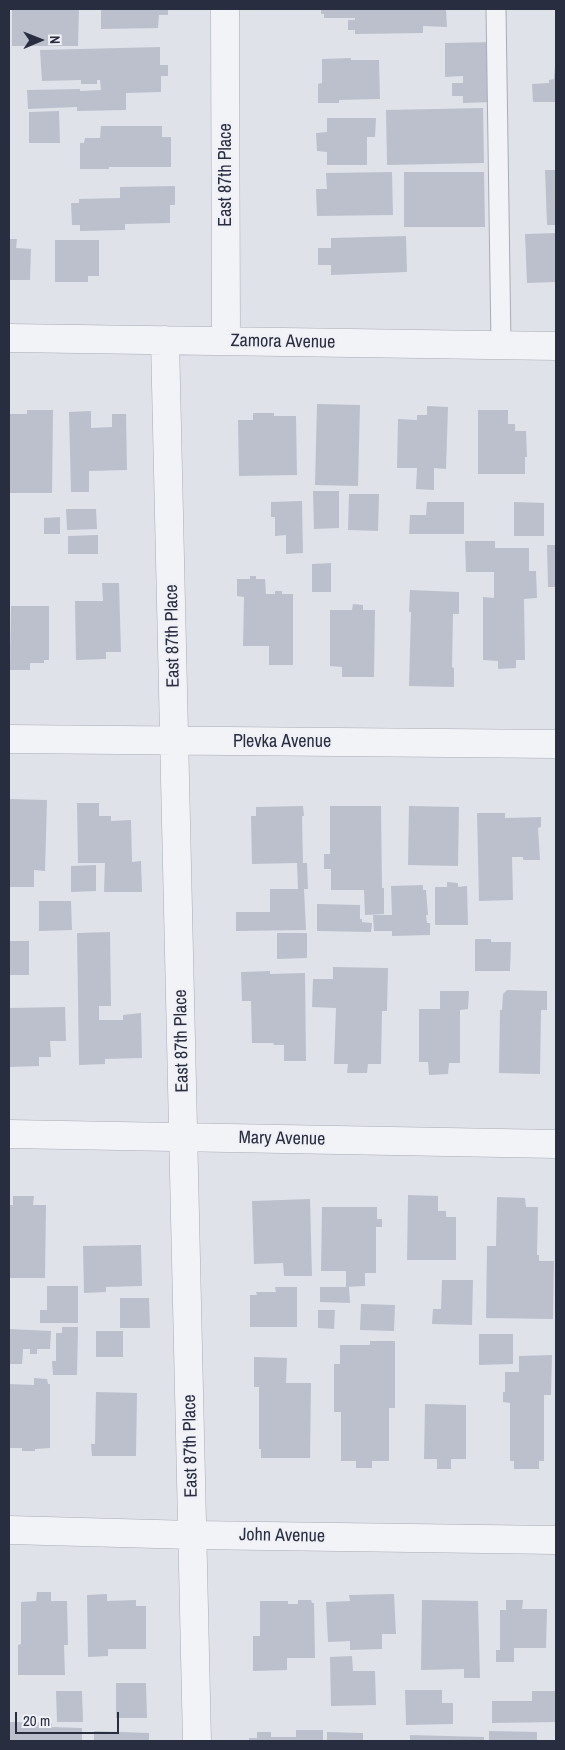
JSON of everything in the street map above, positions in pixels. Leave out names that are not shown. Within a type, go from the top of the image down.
[{"type":"street","name":"East 87th Place","points":[[225,9],[226,341]]},
{"type":"street","name":"Zamora Avenue","points":[[9,338],[556,346]]},
{"type":"street","name":"East 87th Place","points":[[166,340],[197,1741]]},
{"type":"street","name":"Plevka Avenue","points":[[9,739],[556,744]]},
{"type":"street","name":"Mary Avenue","points":[[9,1134],[556,1144]]},
{"type":"street","name":"John Avenue","points":[[9,1530],[193,1535],[556,1540]]},
{"type":"lane","points":[[496,9],[501,345]]},
{"type":"building","points":[[12,9],[79,10],[78,46],[12,46]]},
{"type":"building","points":[[101,9],[168,9],[168,15],[159,15],[158,28],[101,29]]},
{"type":"building","points":[[321,9],[446,9],[447,27],[423,26],[423,33],[355,34],[355,30],[348,30],[348,20],[355,20],[355,18],[324,18],[324,14],[321,14]]},
{"type":"building","points":[[494,42],[495,102],[463,103],[463,96],[452,96],[452,83],[463,83],[463,76],[445,77],[445,43]]},
{"type":"building","points":[[160,47],[160,65],[168,65],[168,76],[161,76],[161,92],[126,93],[126,110],[77,111],[77,107],[28,109],[27,90],[101,90],[100,80],[97,80],[97,84],[81,84],[81,80],[42,81],[40,50]]},
{"type":"building","points":[[351,58],[351,60],[379,60],[380,99],[339,100],[339,103],[318,103],[318,84],[322,83],[322,59]]},
{"type":"building","points":[[555,66],[556,102],[533,102],[532,84],[549,83],[549,80],[554,79]]},
{"type":"building","points":[[483,108],[484,163],[387,165],[386,110]]},
{"type":"building","points":[[59,111],[60,143],[29,143],[29,112]]},
{"type":"building","points":[[327,118],[376,118],[375,137],[367,137],[367,165],[327,165],[327,152],[317,151],[316,133],[327,132]]},
{"type":"building","points":[[101,126],[162,126],[162,137],[171,137],[171,167],[80,169],[80,143],[84,143],[85,138],[100,138]]},
{"type":"building","points":[[545,170],[556,170],[556,225],[547,225]]},
{"type":"building","points":[[392,172],[393,215],[317,216],[316,189],[327,189],[326,173]]},
{"type":"building","points":[[404,172],[484,172],[485,227],[404,227]]},
{"type":"building","points":[[175,186],[175,205],[170,205],[170,223],[125,224],[125,230],[80,231],[80,225],[72,225],[71,203],[79,203],[79,199],[120,198],[120,187]]},
{"type":"building","points":[[556,233],[556,282],[527,283],[525,234]]},
{"type":"building","points":[[406,236],[407,272],[331,275],[331,265],[318,265],[318,248],[331,248],[331,238]]},
{"type":"building","points":[[9,239],[17,239],[16,248],[31,249],[30,280],[9,280]]},
{"type":"building","points":[[55,240],[99,240],[99,276],[88,276],[88,282],[55,282]]},
{"type":"building","points":[[317,404],[360,405],[358,486],[315,485]]},
{"type":"building","points":[[427,406],[448,407],[446,469],[434,468],[434,490],[416,489],[417,468],[397,468],[398,419],[417,420],[417,415],[427,415]]},
{"type":"building","points":[[27,410],[53,410],[52,493],[9,493],[9,414],[27,414]]},
{"type":"building","points":[[478,410],[508,410],[508,424],[515,424],[515,431],[526,431],[527,457],[525,457],[525,474],[478,474]]},
{"type":"building","points":[[91,411],[91,428],[112,427],[112,414],[126,414],[127,470],[89,471],[89,492],[71,492],[69,412]]},
{"type":"building","points":[[253,413],[274,413],[274,416],[296,416],[297,475],[239,476],[238,420],[253,420]]},
{"type":"building","points":[[313,491],[339,491],[339,528],[314,529]]},
{"type":"building","points":[[349,494],[379,494],[378,531],[348,530]]},
{"type":"building","points":[[302,501],[303,553],[286,554],[286,535],[275,536],[275,517],[271,517],[271,502]]},
{"type":"building","points":[[427,502],[464,502],[464,534],[409,534],[410,515],[426,515]]},
{"type":"building","points":[[514,502],[544,503],[544,536],[514,536]]},
{"type":"building","points":[[66,509],[96,509],[97,529],[67,530]]},
{"type":"building","points":[[60,517],[60,534],[44,534],[44,518]]},
{"type":"building","points":[[98,535],[98,554],[68,554],[68,536]]},
{"type":"building","points":[[465,541],[495,541],[495,548],[529,548],[529,571],[536,571],[537,598],[524,599],[525,660],[516,660],[516,668],[498,669],[498,661],[483,660],[483,597],[494,598],[494,572],[466,572]]},
{"type":"building","points":[[547,545],[556,545],[556,587],[548,587]]},
{"type":"building","points":[[331,563],[331,592],[312,592],[312,564]]},
{"type":"building","points":[[250,576],[256,576],[256,579],[265,579],[266,594],[275,594],[275,591],[282,591],[282,594],[293,594],[293,665],[269,665],[269,646],[243,646],[244,597],[237,596],[237,579],[250,579]]},
{"type":"building","points":[[102,583],[119,583],[121,652],[106,652],[106,659],[76,660],[75,601],[103,601]]},
{"type":"building","points":[[410,590],[459,592],[459,614],[453,614],[452,667],[454,668],[454,687],[409,686]]},
{"type":"building","points":[[353,604],[363,605],[363,610],[375,610],[374,677],[342,677],[342,667],[330,666],[330,610],[352,610]]},
{"type":"building","points":[[11,606],[49,606],[49,660],[44,660],[44,663],[30,663],[30,670],[10,670]]},
{"type":"building","points":[[9,799],[47,800],[45,871],[34,870],[34,887],[9,887]]},
{"type":"building","points":[[77,803],[99,803],[99,816],[111,816],[111,821],[131,820],[132,862],[141,861],[142,892],[104,892],[105,863],[78,863]]},
{"type":"building","points":[[303,806],[303,863],[307,863],[308,889],[304,889],[306,930],[236,931],[236,912],[270,912],[270,889],[298,889],[297,863],[252,864],[251,816],[256,816],[256,807]]},
{"type":"building","points":[[330,806],[381,806],[384,914],[365,915],[364,890],[331,890],[331,869],[324,869],[324,854],[330,854]]},
{"type":"building","points":[[409,806],[459,807],[458,866],[408,865]]},
{"type":"building","points":[[477,813],[505,813],[505,818],[541,817],[541,827],[538,828],[540,860],[523,860],[523,857],[512,857],[513,900],[479,901]]},
{"type":"building","points":[[96,865],[96,891],[71,892],[71,866]]},
{"type":"building","points":[[447,882],[458,883],[458,887],[467,886],[468,925],[435,925],[435,887],[447,887]]},
{"type":"building","points":[[423,885],[423,890],[426,890],[428,915],[426,915],[427,923],[430,923],[430,935],[392,936],[392,931],[374,931],[373,915],[392,915],[391,886]]},
{"type":"building","points":[[39,901],[71,901],[72,930],[39,931]]},
{"type":"building","points":[[317,904],[360,905],[360,919],[362,919],[362,922],[372,923],[371,932],[317,931]]},
{"type":"building","points":[[110,932],[111,1006],[99,1006],[99,1020],[123,1020],[123,1015],[141,1013],[142,1058],[105,1059],[105,1064],[79,1065],[77,933]]},
{"type":"building","points":[[277,933],[307,933],[307,958],[277,959]]},
{"type":"building","points":[[475,939],[491,939],[491,942],[511,942],[510,971],[475,971]]},
{"type":"building","points":[[9,941],[29,941],[29,975],[9,975]]},
{"type":"building","points":[[333,967],[388,968],[387,1011],[382,1011],[381,1064],[368,1064],[367,1073],[347,1073],[348,1064],[334,1064],[336,1008],[312,1007],[313,979],[333,979]]},
{"type":"building","points":[[270,971],[270,974],[305,973],[306,1061],[284,1061],[284,1045],[252,1043],[251,1001],[242,1001],[241,972]]},
{"type":"building","points":[[507,990],[547,991],[547,1010],[541,1010],[540,1074],[499,1073],[500,1010],[502,1010],[503,994]]},
{"type":"building","points":[[440,991],[469,991],[468,1009],[460,1010],[460,1063],[449,1063],[448,1074],[429,1075],[428,1062],[419,1062],[419,1009],[440,1009]]},
{"type":"building","points":[[65,1007],[66,1041],[50,1041],[51,1057],[39,1057],[39,1066],[9,1067],[9,1008]]},
{"type":"building","points":[[408,1195],[438,1196],[438,1211],[446,1211],[446,1217],[456,1217],[456,1260],[407,1260]]},
{"type":"building","points":[[13,1196],[34,1196],[33,1205],[46,1205],[45,1278],[9,1278],[9,1205],[13,1205]]},
{"type":"building","points":[[497,1197],[525,1198],[526,1207],[538,1207],[537,1255],[539,1255],[539,1261],[554,1261],[553,1319],[486,1318],[487,1246],[496,1246]]},
{"type":"building","points":[[310,1199],[312,1276],[284,1276],[283,1263],[254,1264],[252,1201]]},
{"type":"building","points":[[322,1207],[377,1207],[377,1219],[382,1219],[382,1227],[376,1227],[376,1273],[365,1273],[365,1286],[346,1287],[346,1271],[321,1271]]},
{"type":"building","points":[[141,1245],[142,1286],[106,1287],[106,1292],[84,1293],[83,1246]]},
{"type":"building","points":[[442,1280],[473,1280],[472,1325],[432,1324],[433,1309],[441,1309]]},
{"type":"building","points":[[47,1286],[78,1286],[78,1323],[40,1323],[40,1310],[47,1310]]},
{"type":"building","points":[[275,1287],[297,1287],[297,1327],[250,1327],[250,1295],[257,1295],[256,1292],[276,1292]]},
{"type":"building","points":[[320,1287],[349,1287],[350,1303],[320,1302]]},
{"type":"building","points":[[120,1298],[149,1298],[150,1328],[120,1328]]},
{"type":"building","points":[[361,1304],[395,1305],[394,1331],[360,1330]]},
{"type":"building","points":[[318,1310],[335,1310],[334,1329],[318,1328]]},
{"type":"building","points":[[62,1327],[78,1327],[77,1375],[53,1375],[52,1361],[56,1361],[56,1333],[62,1333]]},
{"type":"building","points":[[9,1329],[51,1331],[50,1349],[37,1349],[37,1354],[30,1354],[30,1349],[23,1349],[22,1364],[9,1364]]},
{"type":"building","points":[[96,1331],[123,1331],[123,1357],[96,1357]]},
{"type":"building","points":[[479,1334],[513,1334],[513,1364],[479,1365]]},
{"type":"building","points":[[370,1341],[395,1341],[395,1408],[389,1408],[389,1461],[372,1461],[372,1468],[356,1468],[356,1461],[341,1461],[341,1412],[334,1412],[334,1364],[340,1364],[340,1345],[370,1345]]},
{"type":"building","points":[[552,1355],[551,1395],[544,1395],[544,1461],[539,1461],[539,1469],[514,1469],[514,1461],[510,1461],[510,1403],[503,1402],[505,1372],[519,1372],[519,1356]]},
{"type":"building","points":[[254,1357],[287,1358],[286,1383],[311,1383],[310,1458],[261,1458],[261,1449],[259,1449],[259,1387],[254,1387]]},
{"type":"building","points":[[34,1378],[47,1379],[48,1384],[50,1384],[50,1448],[22,1451],[22,1448],[9,1448],[9,1384],[34,1385]]},
{"type":"building","points":[[96,1392],[137,1393],[136,1456],[92,1456],[91,1444],[95,1444]]},
{"type":"building","points":[[425,1404],[466,1405],[466,1459],[451,1459],[451,1469],[437,1469],[437,1459],[424,1459]]},
{"type":"building","points":[[37,1592],[51,1592],[51,1601],[67,1601],[68,1645],[64,1645],[65,1675],[18,1675],[18,1645],[21,1644],[21,1602],[36,1601]]},
{"type":"building","points":[[107,1594],[107,1601],[136,1600],[136,1606],[146,1606],[146,1649],[108,1649],[108,1656],[88,1657],[87,1595]]},
{"type":"building","points":[[394,1594],[396,1634],[382,1634],[382,1649],[350,1650],[350,1641],[328,1642],[326,1602],[350,1601],[349,1595]]},
{"type":"building","points":[[298,1600],[311,1600],[314,1603],[315,1658],[287,1658],[287,1670],[253,1671],[253,1636],[260,1636],[260,1601],[288,1601],[288,1604],[298,1604]]},
{"type":"building","points":[[422,1600],[478,1601],[480,1678],[464,1678],[464,1669],[421,1670]]},
{"type":"building","points":[[506,1600],[523,1600],[522,1609],[547,1609],[546,1648],[514,1648],[514,1662],[496,1662],[496,1650],[500,1650],[500,1610],[506,1610]]},
{"type":"building","points":[[352,1656],[353,1671],[375,1671],[376,1705],[331,1706],[330,1657]]},
{"type":"building","points":[[116,1683],[146,1683],[147,1718],[116,1718]]},
{"type":"building","points":[[405,1690],[442,1690],[442,1703],[453,1703],[453,1724],[406,1725]]},
{"type":"building","points":[[56,1691],[82,1691],[83,1722],[57,1722]]},
{"type":"building","points":[[532,1691],[556,1691],[556,1722],[492,1723],[492,1701],[532,1701]]},
{"type":"building","points":[[9,1722],[52,1723],[52,1727],[82,1728],[82,1741],[9,1741]]},
{"type":"building","points":[[296,1730],[323,1730],[323,1741],[249,1741],[249,1738],[257,1738],[257,1732],[271,1732],[271,1737],[296,1737]]},
{"type":"building","points":[[94,1731],[149,1733],[149,1741],[94,1741]]},
{"type":"building","points":[[489,1731],[537,1732],[537,1741],[489,1741]]},
{"type":"building","points":[[327,1732],[363,1733],[363,1741],[327,1741]]},
{"type":"building","points":[[410,1735],[484,1737],[484,1741],[410,1741]]}]
